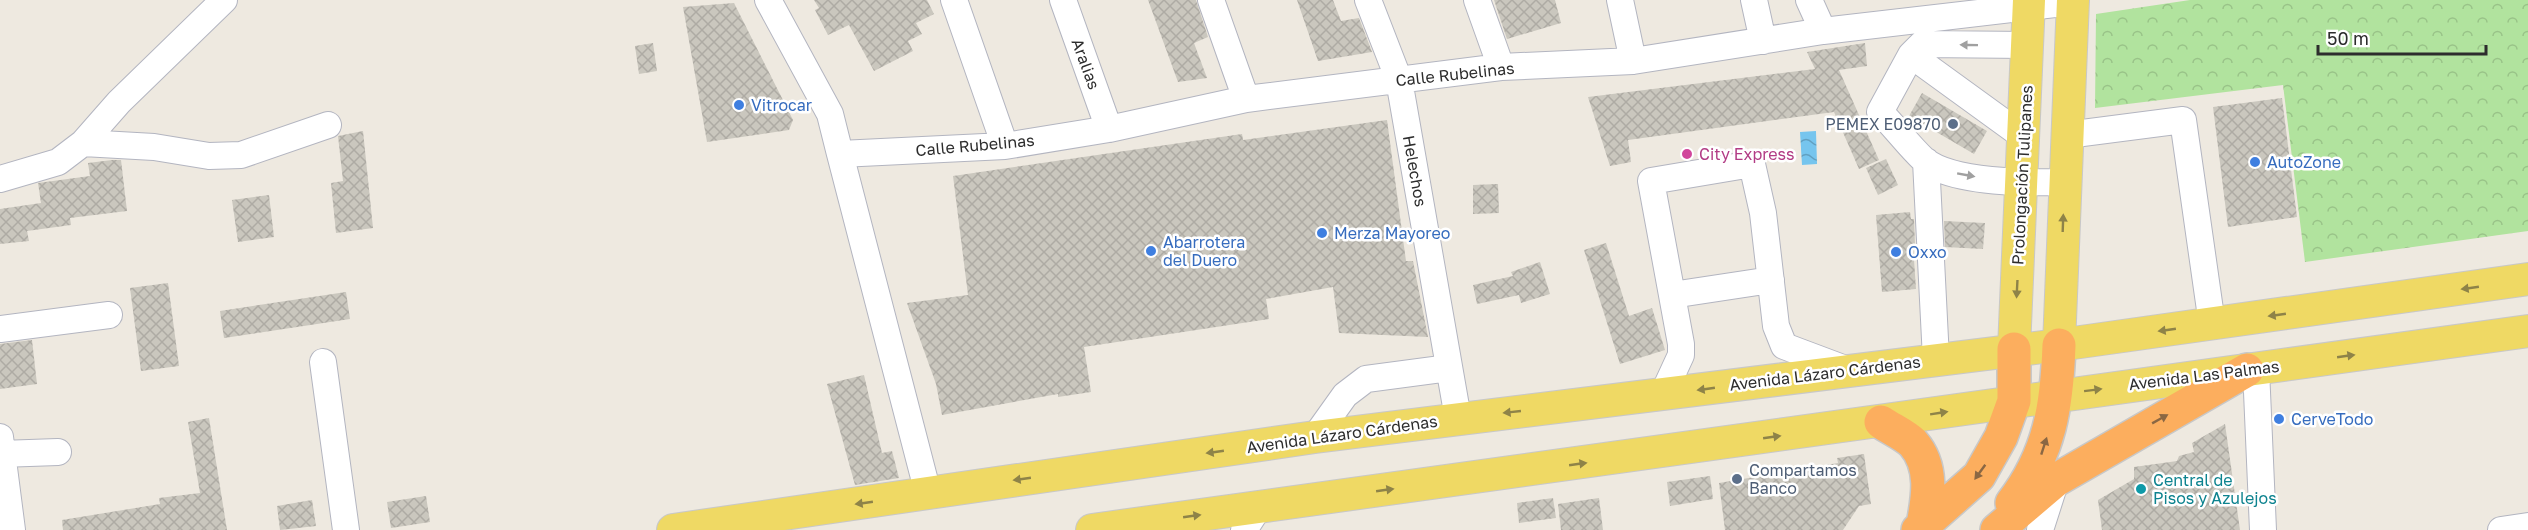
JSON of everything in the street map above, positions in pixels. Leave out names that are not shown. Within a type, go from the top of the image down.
[{"type":"highway","points":[[1990,530],[2014,501],[2037,466],[2058,394],[2059,345]]},
{"type":"highway","points":[[1920,528],[1979,476],[2001,437],[2014,401],[2014,349]]},
{"type":"highway","points":[[1997,530],[2056,480],[2251,370]]},
{"type":"highway","points":[[1881,422],[1913,443],[1925,465],[1929,490],[1920,528]]},
{"type":"main road","points":[[2059,345],[2073,1]]},
{"type":"main road","name":"Prolongación Tulipanes","points":[[2014,349],[2029,3]]},
{"type":"main road","points":[[2014,349],[2059,345],[2528,279]]},
{"type":"main road","name":"Avenida Las Palmas","points":[[1881,422],[2058,394],[2251,370],[2528,331]]},
{"type":"main road","name":"Avenida Lázaro Cárdenas","points":[[673,530],[1315,437],[2014,349]]},
{"type":"main road","points":[[1092,530],[1251,519],[1881,422]]},
{"type":"street","points":[[0,179],[58,162],[83,143],[119,102],[224,0]]},
{"type":"street","points":[[768,0],[830,114],[928,493]]},
{"type":"street","points":[[954,0],[1005,146]]},
{"type":"street","name":"Aralias","points":[[1063,0],[1109,129]]},
{"type":"street","points":[[1211,0],[1246,99]]},
{"type":"street","name":"Helechos","points":[[1368,0],[1399,80],[1458,418]]},
{"type":"street","points":[[1477,0],[1501,67]]},
{"type":"street","points":[[1620,0],[1633,61]]},
{"type":"street","points":[[1754,0],[1763,41]]},
{"type":"street","points":[[1809,0],[1823,31]]},
{"type":"street","name":"Calle Rubelinas","points":[[840,154],[1005,146],[1109,129],[1246,99],[1501,67],[1633,61],[1823,31],[2029,3],[2073,1]]},
{"type":"street","points":[[2028,45],[1922,44],[1911,55],[1880,112],[1926,161],[1960,175],[2022,183],[2064,182]]},
{"type":"street","points":[[1911,55],[2024,137]]},
{"type":"street","points":[[2067,135],[2183,120],[2212,324]]},
{"type":"street","points":[[83,143],[154,147],[209,156],[241,155],[328,125]]},
{"type":"street","points":[[1926,161],[1936,359]]},
{"type":"street","points":[[1664,394],[1681,355],[1681,344],[1651,181],[1752,164],[1763,213],[1776,326],[1784,346],[1848,370]]},
{"type":"street","points":[[1671,296],[1771,279]]},
{"type":"street","points":[[0,329],[109,315]]},
{"type":"street","points":[[322,362],[346,530]]},
{"type":"street","points":[[1315,437],[1345,395],[1366,379],[1449,368]]},
{"type":"street","points":[[2251,370],[2263,530]]},
{"type":"street","points":[[12,530],[1,449],[58,452]]},
{"type":"street","points":[[2040,530],[2056,480]]},
{"type":"street","points":[[2500,530],[2528,526]]},
{"type":"green space","points":[[2190,0],[2528,0],[2528,231],[2305,262],[2283,85],[2095,108],[2096,14]]},
{"type":"water","points":[[1816,131],[1817,164],[1802,165],[1800,132]]},
{"type":"building","points":[[814,0],[927,0],[934,14],[916,23],[922,34],[908,41],[913,51],[874,71],[849,25],[828,35],[815,10],[819,8]]},
{"type":"building","points":[[1148,0],[1196,0],[1208,37],[1194,43],[1207,78],[1178,82]]},
{"type":"building","points":[[1297,0],[1333,0],[1341,21],[1359,18],[1372,52],[1318,61]]},
{"type":"building","points":[[1494,0],[1555,0],[1561,23],[1507,39]]},
{"type":"building","points":[[734,3],[793,120],[789,130],[707,142],[683,7]]},
{"type":"building","points":[[653,43],[657,71],[639,74],[635,46]]},
{"type":"building","points":[[1865,43],[1867,66],[1839,70],[1879,160],[1859,169],[1834,112],[1628,140],[1631,162],[1610,166],[1588,97],[1815,69],[1807,52]]},
{"type":"building","points":[[1922,93],[1987,131],[1974,154],[1909,116]]},
{"type":"building","name":"AutoZone","points":[[2282,98],[2297,217],[2228,227],[2213,107]]},
{"type":"building","points":[[1387,120],[1406,261],[1413,261],[1428,337],[1339,333],[1333,287],[1266,299],[1269,319],[1084,347],[1091,392],[1058,397],[1058,394],[942,415],[936,384],[907,303],[968,295],[953,176],[1242,134],[1243,140]]},
{"type":"building","points":[[363,131],[373,228],[336,233],[331,183],[343,181],[338,136]]},
{"type":"building","points":[[1886,159],[1898,185],[1878,195],[1866,168]]},
{"type":"building","points":[[121,160],[127,211],[70,218],[71,225],[27,231],[29,241],[0,244],[0,209],[41,203],[38,183],[90,176],[88,163]]},
{"type":"building","points":[[1498,184],[1499,213],[1473,214],[1473,185]]},
{"type":"building","points":[[269,195],[274,237],[238,242],[232,200]]},
{"type":"building","name":"Oxxo","points":[[1910,212],[1911,219],[1914,219],[1916,289],[1882,292],[1876,215]]},
{"type":"building","points":[[1944,221],[1985,223],[1983,249],[1945,247]]},
{"type":"building","points":[[1606,243],[1629,316],[1652,308],[1665,350],[1620,364],[1584,250]]},
{"type":"building","points":[[1540,262],[1550,294],[1521,303],[1519,295],[1477,304],[1473,285],[1513,276],[1511,272]]},
{"type":"building","points":[[168,283],[179,366],[141,371],[130,288]]},
{"type":"building","points":[[346,292],[350,319],[224,338],[220,311]]},
{"type":"building","points":[[32,340],[37,384],[0,389],[0,344]]},
{"type":"building","points":[[864,375],[882,453],[892,451],[899,478],[855,485],[827,384]]},
{"type":"building","points":[[209,418],[227,530],[63,530],[62,520],[160,504],[159,498],[200,493],[188,422]]},
{"type":"building","points":[[2225,424],[2240,530],[2102,530],[2098,500],[2134,479],[2134,467],[2177,461],[2179,456],[2194,452],[2192,443]]},
{"type":"building","points":[[1864,454],[1871,504],[1859,506],[1843,530],[1725,530],[1719,483],[1838,463],[1837,458]]},
{"type":"building","points":[[1710,476],[1713,499],[1670,506],[1667,482]]},
{"type":"building","points":[[426,496],[430,522],[391,528],[387,502]]},
{"type":"building","points":[[1553,498],[1556,518],[1519,523],[1517,503]]},
{"type":"building","points":[[1599,498],[1603,530],[1561,530],[1558,504]]},
{"type":"building","points":[[312,500],[316,526],[280,530],[277,506]]},
{"type":"place","name":"Vitrocar","points":[[739,105]]},
{"type":"place","name":"PEMEX E09870","points":[[1953,124]]},
{"type":"place","name":"City Express","points":[[1687,154]]},
{"type":"place","name":"AutoZone","points":[[2255,162]]},
{"type":"place","name":"Merza Mayoreo","points":[[1322,233]]},
{"type":"place","name":"Abarrotera del Duero","points":[[1151,251]]},
{"type":"place","name":"Oxxo","points":[[1896,252]]},
{"type":"place","name":"CerveTodo","points":[[2279,419]]},
{"type":"place","name":"Compartamos Banco","points":[[1737,479]]},
{"type":"place","name":"Central de Pisos y Azulejos","points":[[2141,489]]}]
